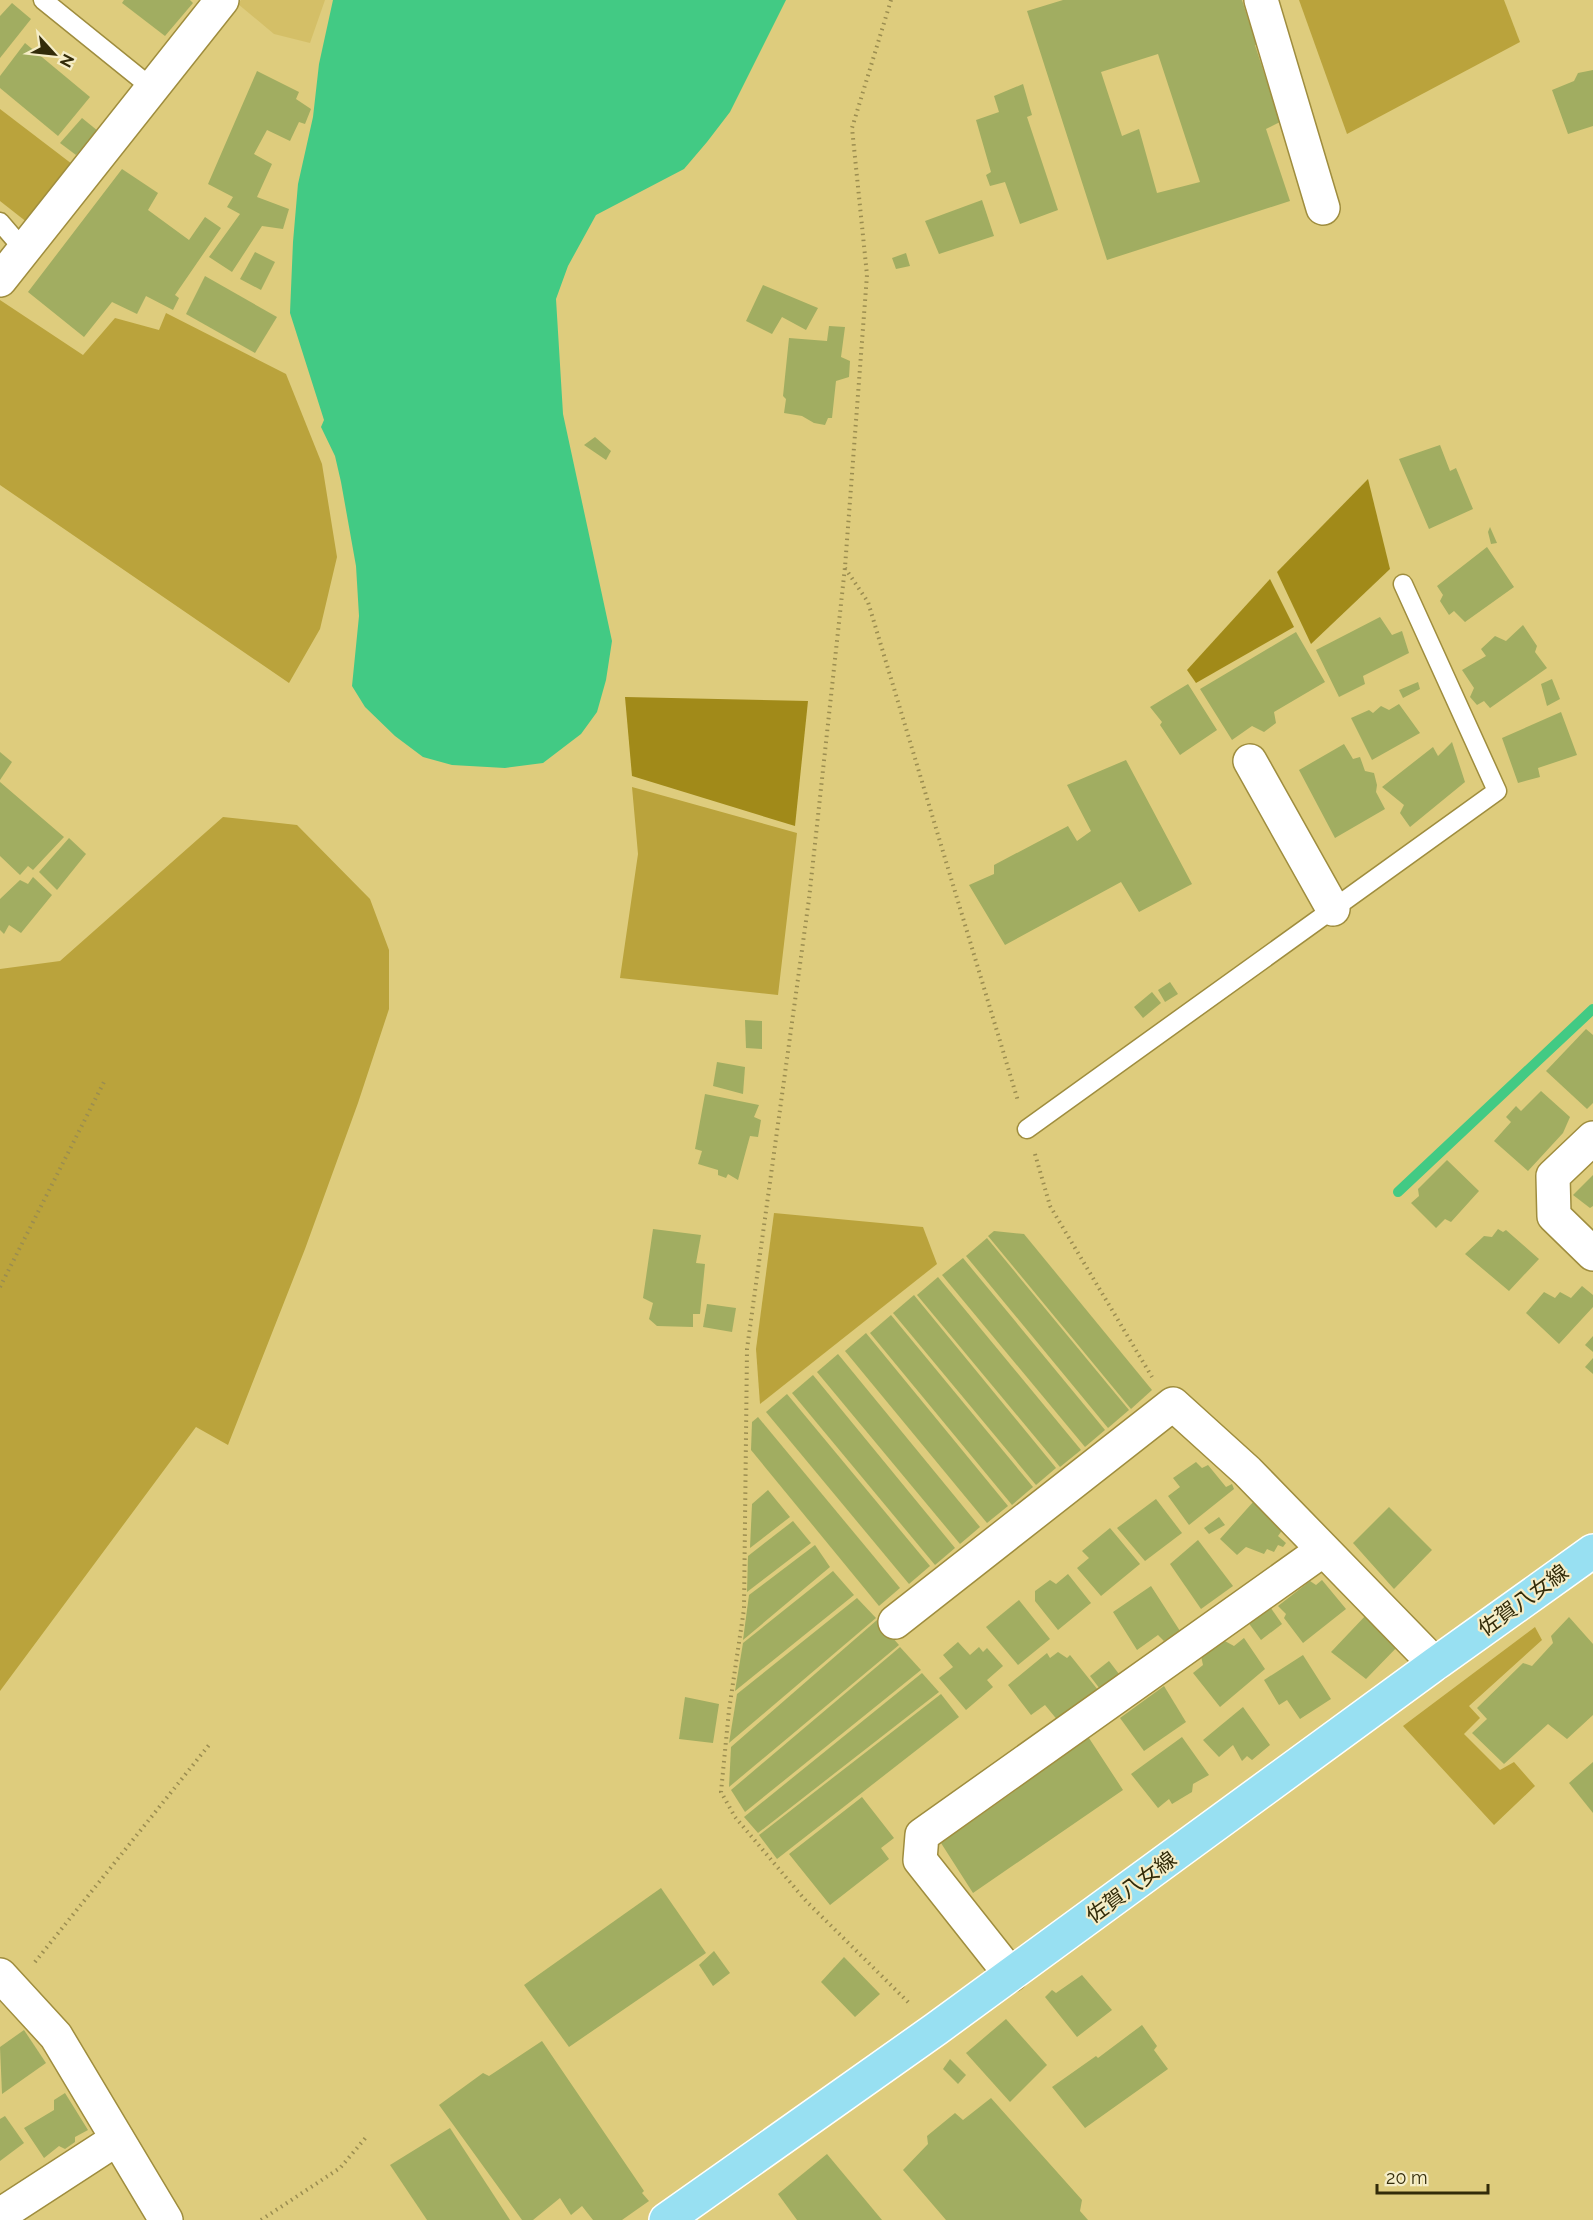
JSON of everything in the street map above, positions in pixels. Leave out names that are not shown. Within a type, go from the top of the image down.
[{"type":"main road","name":"佐賀八女線","points":[[666,2220],[936,2029],[1593,1551]]},
{"type":"street","points":[[0,280],[222,0]]},
{"type":"street","points":[[1260,0],[1323,208]]},
{"type":"street","points":[[1250,761],[1333,909]]},
{"type":"street","points":[[1593,1138],[1553,1176],[1554,1216],[1593,1254]]},
{"type":"street","points":[[895,1622],[1173,1404],[1247,1472],[1435,1664]]},
{"type":"street","points":[[1011,1974],[920,1860],[922,1835],[1323,1550]]},
{"type":"street","points":[[6,1982],[56,2036],[166,2220]]},
{"type":"street","points":[[0,2215],[117,2139]]},
{"type":"lane","points":[[43,0],[152,88]]},
{"type":"lane","points":[[0,222],[24,250]]},
{"type":"lane","points":[[1027,1129],[1497,791],[1403,584]]},
{"type":"path","points":[[891,0],[852,128],[867,275],[845,567],[809,899],[747,1349],[744,1609],[729,1710],[722,1792],[735,1817],[806,1901],[936,2029]]},
{"type":"path","points":[[845,567],[868,602],[1050,1206],[1163,1395],[1173,1404]]},
{"type":"path","points":[[0,1287],[105,1080]]},
{"type":"path","points":[[6,1982],[208,1745]]},
{"type":"path","points":[[261,2220],[340,2168],[368,2135]]},
{"type":"shaded area","points":[[241,0],[325,0],[310,43],[274,34],[238,4]]},
{"type":"shaded area","points":[[333,0],[786,0],[730,112],[707,142],[684,169],[596,215],[568,266],[556,299],[563,414],[612,641],[606,680],[597,712],[581,734],[543,763],[505,768],[452,765],[423,757],[395,736],[365,707],[352,686],[359,616],[356,566],[335,456],[321,427],[324,420],[290,313],[298,184],[313,117],[319,64]]},
{"type":"shaded area","points":[[1299,0],[1504,0],[1520,42],[1347,134]]},
{"type":"shaded area","points":[[0,109],[72,164],[28,223],[0,201]]},
{"type":"shaded area","points":[[0,300],[83,355],[115,318],[159,330],[166,313],[286,374],[322,464],[337,557],[320,629],[289,683],[0,485]]},
{"type":"shaded area","points":[[1368,479],[1390,569],[1311,644],[1277,572]]},
{"type":"shaded area","points":[[1270,579],[1294,627],[1196,683],[1187,670]]},
{"type":"shaded area","points":[[625,697],[808,701],[795,826],[632,776]]},
{"type":"shaded area","points":[[632,787],[797,833],[778,995],[620,978],[638,854]]},
{"type":"shaded area","points":[[223,817],[297,825],[370,899],[389,950],[389,1009],[305,1249],[228,1445],[196,1427],[0,1691],[0,969],[60,961]]},
{"type":"shaded area","points":[[774,1213],[923,1227],[937,1264],[760,1404],[756,1349]]},
{"type":"shaded area","points":[[1535,1627],[1542,1640],[1469,1706],[1480,1718],[1464,1734],[1500,1770],[1514,1762],[1535,1786],[1494,1825],[1403,1726]]},
{"type":"building","points":[[124,0],[190,0],[193,3],[165,36],[122,3]]},
{"type":"building","points":[[1063,0],[1242,0],[1249,22],[1258,25],[1262,42],[1255,45],[1280,122],[1266,129],[1290,201],[1107,260],[1027,11]],"holes":[[[1158,54],[1200,182],[1157,193],[1139,129],[1122,136],[1101,72]]]},
{"type":"building","points":[[12,3],[31,19],[0,58],[0,16]]},
{"type":"building","points":[[25,43],[90,97],[58,136],[0,88],[0,76]]},
{"type":"building","points":[[1593,70],[1593,126],[1568,134],[1552,90],[1574,81],[1578,73]]},
{"type":"building","points":[[257,71],[299,92],[296,99],[311,109],[305,124],[299,122],[290,141],[267,130],[254,154],[272,164],[257,197],[289,209],[283,229],[262,226],[232,272],[209,257],[240,214],[227,207],[233,197],[208,184]]},
{"type":"building","points":[[1023,84],[1032,115],[1027,117],[1058,210],[1020,224],[1005,182],[990,186],[986,175],[991,172],[976,120],[999,112],[994,96]]},
{"type":"building","points":[[82,118],[98,131],[76,155],[60,143]]},
{"type":"building","points":[[122,169],[158,193],[148,210],[189,240],[205,217],[221,228],[175,295],[179,298],[173,310],[146,296],[137,314],[112,302],[84,337],[28,292]]},
{"type":"building","points":[[982,200],[994,236],[939,254],[925,221]]},
{"type":"building","points":[[255,252],[275,262],[261,290],[240,279]]},
{"type":"building","points":[[906,253],[910,266],[896,269],[892,258]]},
{"type":"building","points":[[205,276],[277,317],[255,353],[186,314]]},
{"type":"building","points":[[763,285],[818,308],[806,330],[782,317],[772,334],[746,321]]},
{"type":"building","points":[[829,326],[845,327],[841,357],[850,361],[849,377],[836,381],[832,418],[828,418],[825,425],[814,423],[802,416],[784,413],[786,399],[783,396],[789,338],[827,341]]},
{"type":"building","points":[[595,437],[611,451],[606,460],[584,445]]},
{"type":"building","points":[[1440,445],[1450,471],[1456,468],[1473,509],[1429,529],[1399,459]]},
{"type":"building","points":[[1490,527],[1497,543],[1491,544],[1488,532]]},
{"type":"building","points":[[1487,547],[1514,587],[1465,622],[1454,611],[1449,615],[1440,601],[1443,595],[1437,586]]},
{"type":"building","points":[[1380,617],[1392,635],[1402,631],[1409,653],[1363,676],[1365,684],[1339,697],[1316,650]]},
{"type":"building","points":[[1523,625],[1537,646],[1535,652],[1547,668],[1490,708],[1484,701],[1477,705],[1470,697],[1474,688],[1462,670],[1486,656],[1481,649],[1495,636],[1506,641]]},
{"type":"building","points":[[1296,632],[1325,682],[1274,712],[1276,723],[1264,732],[1252,726],[1232,740],[1200,689]]},
{"type":"building","points":[[1552,679],[1560,699],[1547,706],[1541,684]]},
{"type":"building","points":[[1418,682],[1420,689],[1403,698],[1399,690]]},
{"type":"building","points":[[1188,684],[1217,730],[1180,755],[1160,725],[1162,722],[1150,707]]},
{"type":"building","points":[[1399,704],[1420,733],[1372,760],[1351,718],[1369,710],[1373,713],[1381,706],[1389,710]]},
{"type":"building","points":[[1561,712],[1577,755],[1538,768],[1540,777],[1518,783],[1502,738]]},
{"type":"building","points":[[1452,742],[1465,782],[1410,827],[1400,813],[1404,805],[1382,787],[1433,747],[1438,756]]},
{"type":"building","points":[[1344,744],[1353,759],[1360,757],[1365,771],[1374,773],[1376,792],[1385,809],[1335,838],[1299,770]]},
{"type":"building","points":[[0,752],[12,762],[0,780]]},
{"type":"building","points":[[1126,760],[1192,884],[1139,912],[1121,882],[1005,945],[969,885],[994,874],[994,865],[1068,826],[1077,841],[1091,831],[1067,785]]},
{"type":"building","points":[[0,782],[64,837],[33,870],[28,866],[20,875],[0,856]]},
{"type":"building","points":[[69,838],[86,854],[57,890],[39,872]]},
{"type":"building","points":[[33,877],[52,895],[21,933],[9,925],[4,934],[0,930],[0,899],[20,880],[28,884]]},
{"type":"building","points":[[1170,982],[1178,994],[1165,1002],[1158,990]]},
{"type":"building","points":[[1152,992],[1161,1003],[1143,1018],[1134,1007]]},
{"type":"building","points":[[745,1020],[762,1021],[762,1049],[746,1048]]},
{"type":"building","points":[[1586,1029],[1593,1035],[1593,1103],[1587,1109],[1546,1071]]},
{"type":"building","points":[[717,1062],[745,1067],[743,1094],[713,1086]]},
{"type":"building","points":[[1541,1091],[1570,1117],[1563,1133],[1528,1171],[1494,1141],[1511,1122],[1506,1117],[1516,1106],[1521,1111]]},
{"type":"building","points":[[705,1094],[759,1105],[754,1117],[761,1120],[758,1137],[750,1136],[738,1180],[728,1174],[726,1178],[718,1175],[718,1170],[698,1164],[702,1151],[695,1149]]},
{"type":"building","points":[[1447,1160],[1479,1191],[1451,1222],[1445,1219],[1436,1228],[1411,1203],[1419,1196],[1418,1189]]},
{"type":"building","points":[[1593,1175],[1593,1206],[1590,1208],[1573,1195]]},
{"type":"building","points":[[653,1229],[701,1235],[696,1263],[705,1264],[700,1314],[693,1314],[693,1327],[657,1326],[649,1319],[653,1303],[643,1298]]},
{"type":"building","points":[[1498,1229],[1503,1232],[1506,1230],[1539,1259],[1509,1291],[1465,1254],[1484,1236],[1492,1237]]},
{"type":"building","points":[[994,1231],[1024,1234],[1152,1390],[1131,1409],[988,1236]]},
{"type":"building","points":[[987,1238],[1129,1410],[1108,1428],[966,1256]]},
{"type":"building","points":[[963,1258],[1105,1430],[1085,1447],[942,1275]]},
{"type":"building","points":[[938,1277],[1081,1450],[1060,1467],[917,1295]]},
{"type":"building","points":[[1582,1286],[1593,1295],[1593,1307],[1559,1344],[1526,1313],[1544,1292],[1555,1298],[1560,1292],[1571,1298]]},
{"type":"building","points":[[914,1295],[1056,1468],[1036,1485],[893,1313]]},
{"type":"building","points":[[707,1304],[736,1308],[732,1332],[703,1327]]},
{"type":"building","points":[[891,1315],[1033,1487],[1012,1505],[870,1333]]},
{"type":"building","points":[[866,1333],[1008,1506],[987,1523],[845,1351]]},
{"type":"building","points":[[1593,1336],[1593,1352],[1585,1345]]},
{"type":"building","points":[[838,1354],[980,1527],[960,1544],[817,1372]]},
{"type":"building","points":[[1593,1358],[1593,1374],[1585,1367]]},
{"type":"building","points":[[813,1375],[955,1548],[935,1565],[792,1393]]},
{"type":"building","points":[[787,1394],[930,1566],[909,1584],[766,1412]]},
{"type":"building","points":[[758,1417],[900,1588],[879,1606],[751,1450],[752,1422]]},
{"type":"building","points":[[1196,1462],[1202,1468],[1208,1465],[1226,1487],[1232,1484],[1234,1489],[1189,1525],[1168,1496],[1180,1487],[1173,1478]]},
{"type":"building","points":[[768,1490],[790,1517],[750,1548],[752,1504]]},
{"type":"building","points":[[1156,1499],[1182,1533],[1145,1561],[1117,1528]]},
{"type":"building","points":[[1254,1501],[1283,1529],[1278,1536],[1286,1543],[1283,1547],[1278,1545],[1274,1552],[1267,1549],[1264,1554],[1246,1547],[1237,1555],[1220,1539]]},
{"type":"building","points":[[1389,1507],[1432,1550],[1394,1589],[1353,1543]]},
{"type":"building","points":[[1219,1517],[1225,1525],[1209,1534],[1204,1528]]},
{"type":"building","points":[[793,1521],[811,1543],[747,1592],[748,1556]]},
{"type":"building","points":[[1110,1528],[1140,1564],[1101,1596],[1077,1568],[1089,1558],[1082,1551]]},
{"type":"building","points":[[1198,1540],[1233,1586],[1201,1609],[1170,1564]]},
{"type":"building","points":[[815,1545],[830,1567],[743,1640],[749,1595]]},
{"type":"building","points":[[833,1571],[854,1595],[735,1691],[743,1643]]},
{"type":"building","points":[[1068,1574],[1091,1603],[1058,1630],[1035,1601],[1035,1591],[1050,1580],[1056,1584]]},
{"type":"building","points":[[1322,1580],[1346,1609],[1303,1643],[1284,1618],[1286,1614],[1278,1606],[1310,1581],[1316,1585]]},
{"type":"building","points":[[1151,1586],[1180,1631],[1164,1641],[1158,1635],[1137,1650],[1113,1612]]},
{"type":"building","points":[[857,1598],[876,1618],[729,1743],[737,1694]]},
{"type":"building","points":[[1019,1600],[1050,1639],[1018,1665],[986,1627]]},
{"type":"building","points":[[1268,1604],[1282,1624],[1261,1640],[1245,1618]]},
{"type":"building","points":[[1368,1613],[1401,1643],[1366,1679],[1331,1652]]},
{"type":"building","points":[[1569,1617],[1593,1644],[1593,1715],[1567,1739],[1548,1724],[1504,1764],[1472,1733],[1487,1719],[1477,1708],[1523,1663],[1532,1666],[1553,1643],[1551,1636]]},
{"type":"building","points":[[877,1620],[899,1645],[729,1787],[731,1747]]},
{"type":"building","points":[[1244,1638],[1265,1669],[1220,1707],[1193,1673],[1203,1665],[1201,1656],[1223,1640],[1234,1646]]},
{"type":"building","points":[[958,1642],[970,1655],[979,1647],[983,1652],[987,1648],[1003,1666],[987,1680],[993,1687],[966,1710],[939,1678],[953,1667],[943,1655]]},
{"type":"building","points":[[900,1647],[921,1670],[745,1812],[731,1790]]},
{"type":"building","points":[[1058,1652],[1067,1658],[1070,1655],[1098,1690],[1059,1722],[1045,1705],[1031,1715],[1008,1685],[1047,1653],[1050,1658]]},
{"type":"building","points":[[1303,1655],[1331,1699],[1300,1719],[1287,1700],[1279,1705],[1264,1680]]},
{"type":"building","points":[[1109,1661],[1119,1674],[1100,1689],[1090,1676]]},
{"type":"building","points":[[922,1673],[939,1692],[758,1833],[744,1817]]},
{"type":"building","points":[[1164,1686],[1186,1722],[1144,1751],[1120,1718]]},
{"type":"building","points":[[941,1694],[959,1717],[777,1859],[759,1835]]},
{"type":"building","points":[[685,1697],[719,1704],[713,1743],[679,1739]]},
{"type":"building","points":[[1243,1707],[1270,1745],[1252,1760],[1247,1756],[1242,1761],[1233,1745],[1219,1757],[1203,1740]]},
{"type":"building","points":[[1087,1735],[1123,1790],[973,1893],[941,1843],[1020,1787],[1021,1781]]},
{"type":"building","points":[[1182,1737],[1209,1775],[1193,1784],[1192,1792],[1172,1804],[1169,1799],[1158,1808],[1131,1774]]},
{"type":"building","points":[[1593,1762],[1593,1813],[1569,1783]]},
{"type":"building","points":[[862,1797],[894,1838],[881,1848],[889,1859],[830,1905],[789,1854]]},
{"type":"building","points":[[661,1888],[706,1953],[569,2047],[524,1985]]},
{"type":"building","points":[[714,1951],[730,1973],[713,1986],[699,1965]]},
{"type":"building","points":[[844,1957],[880,1994],[855,2017],[821,1982]]},
{"type":"building","points":[[1082,1975],[1112,2010],[1077,2037],[1045,1997],[1052,1990],[1056,1993]]},
{"type":"building","points":[[1006,2019],[1047,2065],[1010,2102],[966,2053]]},
{"type":"building","points":[[1142,2025],[1157,2046],[1154,2050],[1168,2069],[1085,2128],[1052,2087],[1096,2056],[1098,2058]]},
{"type":"building","points":[[24,2030],[46,2063],[2,2094],[0,2047]]},
{"type":"building","points":[[542,2041],[649,2201],[622,2220],[593,2220],[582,2206],[571,2215],[560,2198],[533,2220],[522,2220],[439,2105],[483,2073],[489,2076]]},
{"type":"building","points":[[950,2059],[966,2075],[958,2084],[943,2069]]},
{"type":"building","points":[[65,2093],[88,2130],[75,2137],[75,2142],[65,2149],[59,2146],[44,2158],[24,2128],[54,2110],[54,2100]]},
{"type":"building","points":[[991,2098],[1082,2200],[1080,2211],[1088,2220],[946,2220],[903,2170],[928,2144],[927,2136],[955,2113],[963,2120]]},
{"type":"building","points":[[5,2116],[24,2143],[0,2161],[0,2119]]},
{"type":"building","points":[[450,2128],[510,2220],[427,2220],[390,2165]]},
{"type":"building","points":[[827,2154],[882,2220],[797,2220],[778,2194]]},
{"type":"waterway","points":[[1398,1192],[1593,1009]]}]
